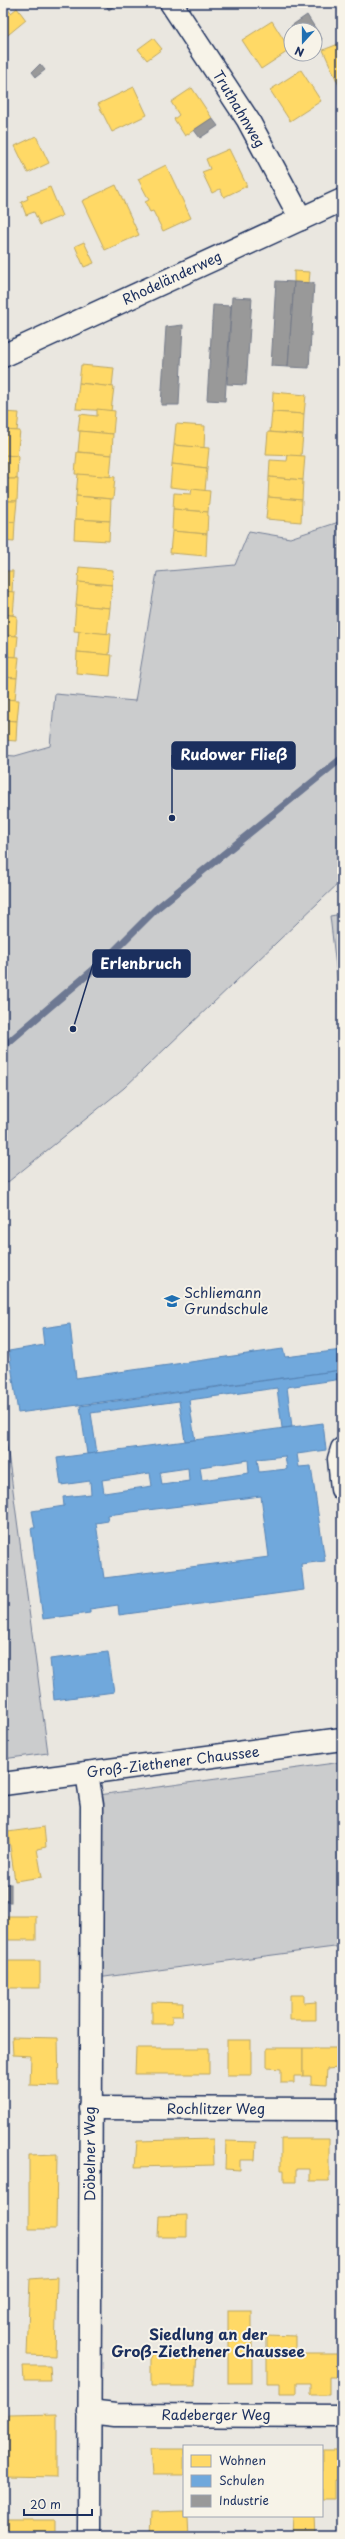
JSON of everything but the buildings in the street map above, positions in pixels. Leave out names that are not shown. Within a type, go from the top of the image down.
[{"type":"street","name":"Truthahnweg","points":[[171,3],[248,120],[300,218]]},
{"type":"street","name":"Rhodeländerweg","points":[[3,356],[300,218],[342,200]]},
{"type":"street","points":[[342,1449],[339,1459],[342,1489]]},
{"type":"street","name":"Groß-Ziethener Chaussee","points":[[3,1784],[342,1739]]},
{"type":"street","name":"Döbelner Weg","points":[[87,1773],[92,1805],[89,2536]]},
{"type":"street","name":"Rochlitzer Weg","points":[[90,2108],[342,2109]]},
{"type":"street","name":"Radeberger Weg","points":[[89,2412],[115,2415],[342,2416]]},
{"type":"shaded area","points":[[342,521],[342,880],[124,1088],[3,1186],[3,755],[15,756],[50,746],[55,694],[135,701],[157,572],[235,565],[249,531],[290,538]]},
{"type":"shaded area","points":[[342,914],[342,1018],[330,916]]},
{"type":"shaded area","points":[[3,1415],[48,1753],[3,1759]]},
{"type":"shaded area","points":[[342,1762],[342,1946],[97,1978],[99,1795]]},
{"type":"waterway","points":[[3,1047],[107,958],[156,909],[342,758]]},
{"type":"place","name":"Rudower Fließ","points":[[172,818]]},
{"type":"place","name":"Erlenbruch","points":[[73,1029]]},
{"type":"place","name":"Schliemann Grundschule","points":[[172,1301]]},
{"type":"district","name":"Siedlung an der Groß-Ziethener Chaussee","points":[[208,2344]]}]
